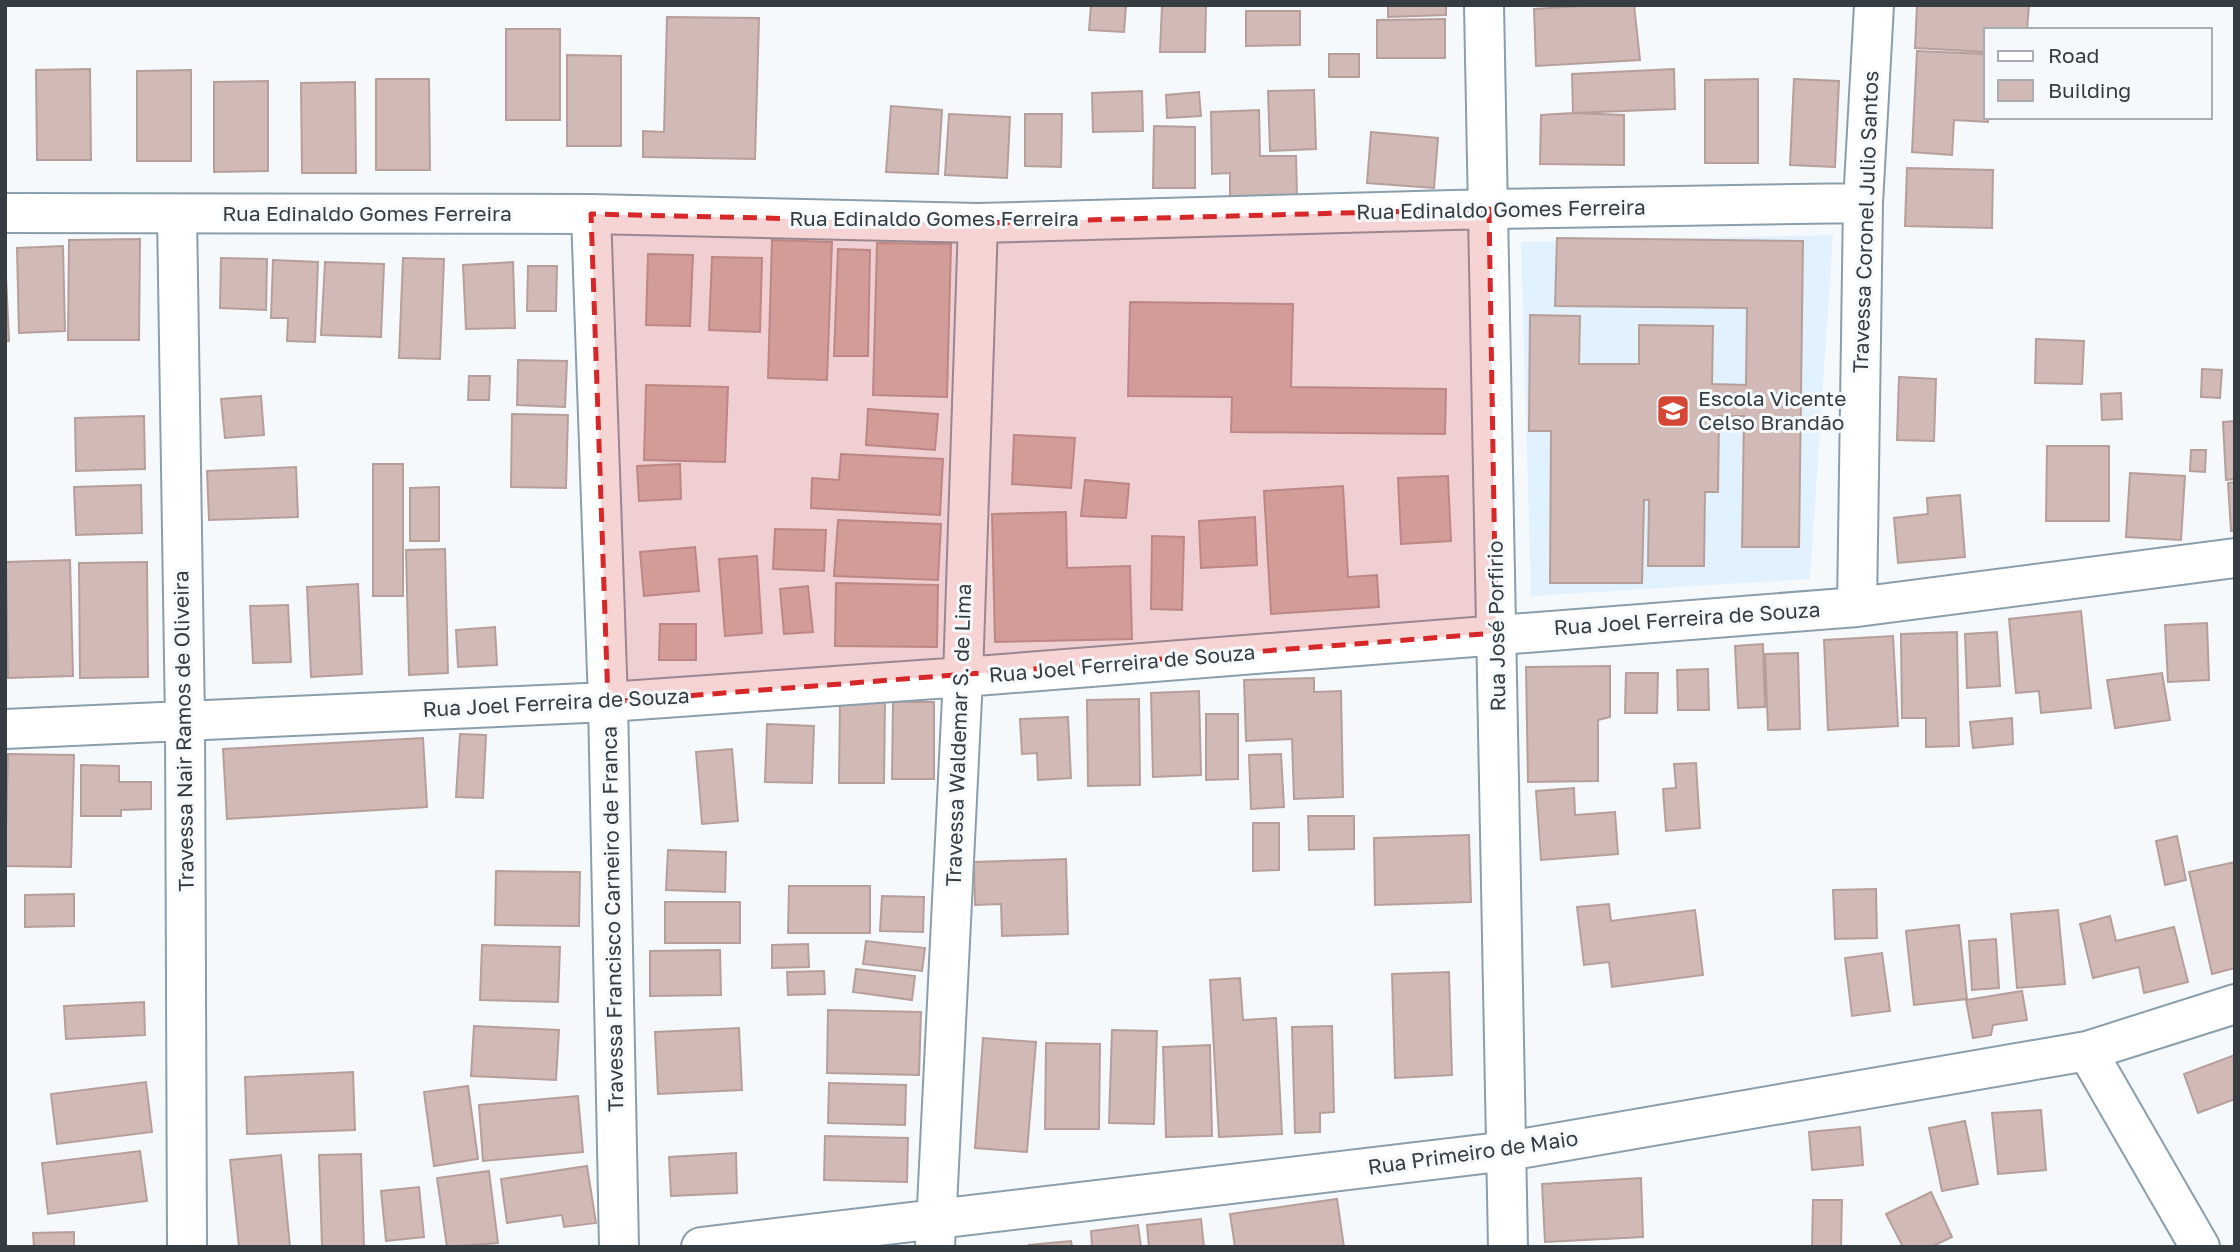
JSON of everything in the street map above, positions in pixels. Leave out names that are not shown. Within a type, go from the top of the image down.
[{"type":"street","name":"Rua José Porfirio","points":[[1484,5],[1508,1247]]},
{"type":"street","name":"Travessa Coronel Julio Santos","points":[[1857,607],[1863,203],[1874,5]]},
{"type":"street","name":"Rua Edinaldo Gomes Ferreira","points":[[5,213],[591,214],[978,223],[1489,209],[1863,203]]},
{"type":"street","name":"Travessa Francisco Carneiro de Franca","points":[[591,214],[608,702],[619,1247]]},
{"type":"street","name":"Travessa Nair Ramos de Oliveira","points":[[177,215],[185,720],[187,1247]]},
{"type":"street","name":"Travessa Waldemar S. de Lima","points":[[936,1232],[963,677],[978,223]]},
{"type":"street","name":"Rua Joel Ferreira de Souza","points":[[5,729],[608,702],[963,677],[1496,633],[1857,607],[2235,558]]},
{"type":"street","name":"Rua Primeiro de Maio","points":[[701,1247],[936,1232],[1508,1151],[2087,1051],[2235,1004]]},
{"type":"street","points":[[2087,1051],[2200,1247]]},
{"type":"highlighted area","points":[[1489,209],[1496,633],[608,702],[591,214],[978,223]]},
{"type":"shaded area","name":"Escola Vicente Celso Brandão","points":[[1833,235],[1810,579],[1531,596],[1521,242]]},
{"type":"building","points":[[1091,5],[1126,5],[1124,32],[1089,30]]},
{"type":"building","points":[[1162,5],[1206,5],[1205,52],[1160,52]]},
{"type":"building","points":[[1388,5],[1446,5],[1446,15],[1388,17]]},
{"type":"building","points":[[1634,5],[1640,60],[1536,66],[1534,9]]},
{"type":"building","points":[[1917,5],[2029,5],[2027,28],[1984,28],[1984,52],[1915,48]]},
{"type":"building","points":[[1246,11],[1300,11],[1300,45],[1246,46]]},
{"type":"building","points":[[667,17],[759,18],[755,159],[643,157],[643,131],[664,132]]},
{"type":"building","points":[[1445,19],[1445,58],[1377,58],[1377,20]]},
{"type":"building","points":[[506,29],[560,29],[560,120],[506,120]]},
{"type":"building","points":[[1917,51],[1984,54],[1984,119],[1988,119],[1988,122],[1954,120],[1952,155],[1912,152]]},
{"type":"building","points":[[1329,54],[1359,54],[1359,77],[1329,77]]},
{"type":"building","points":[[567,55],[621,56],[621,146],[567,146]]},
{"type":"building","points":[[90,69],[91,160],[37,160],[36,70]]},
{"type":"building","points":[[1674,69],[1675,109],[1573,113],[1572,74]]},
{"type":"building","points":[[191,70],[191,161],[137,161],[137,71]]},
{"type":"building","points":[[376,79],[429,79],[430,170],[376,170]]},
{"type":"building","points":[[1758,79],[1758,163],[1705,163],[1705,80]]},
{"type":"building","points":[[1794,79],[1839,81],[1835,167],[1790,165]]},
{"type":"building","points":[[268,81],[268,171],[214,172],[214,82]]},
{"type":"building","points":[[355,82],[356,173],[302,173],[301,83]]},
{"type":"building","points":[[1314,90],[1316,149],[1270,151],[1268,91]]},
{"type":"building","points":[[1142,91],[1143,131],[1093,132],[1092,93]]},
{"type":"building","points":[[1199,92],[1201,116],[1167,118],[1166,95]]},
{"type":"building","points":[[891,106],[942,110],[938,174],[886,172]]},
{"type":"building","points":[[1259,110],[1260,156],[1296,156],[1297,197],[1230,199],[1230,173],[1212,174],[1211,112]]},
{"type":"building","points":[[949,114],[1010,117],[1007,178],[945,175]]},
{"type":"building","points":[[1025,114],[1062,114],[1061,167],[1025,166]]},
{"type":"building","points":[[1541,115],[1624,115],[1624,165],[1540,164]]},
{"type":"building","points":[[1154,126],[1195,127],[1195,188],[1153,188]]},
{"type":"building","points":[[1371,132],[1438,138],[1434,188],[1367,183]]},
{"type":"building","points":[[1907,168],[1993,170],[1992,228],[1905,226]]},
{"type":"building","name":"Escola Vicente Celso Brandão","points":[[1557,238],[1803,241],[1799,547],[1742,547],[1744,416],[1719,416],[1718,492],[1705,492],[1704,566],[1648,566],[1649,500],[1644,500],[1642,583],[1550,583],[1551,431],[1529,431],[1530,315],[1580,316],[1579,364],[1639,364],[1639,325],[1713,326],[1712,384],[1746,385],[1747,308],[1555,306]]},
{"type":"building","points":[[140,239],[139,340],[68,340],[69,240]]},
{"type":"building","points":[[772,240],[832,242],[827,380],[768,378]]},
{"type":"building","points":[[877,243],[951,244],[947,397],[873,395]]},
{"type":"building","points":[[63,246],[65,331],[19,333],[17,248]]},
{"type":"building","points":[[838,249],[870,250],[868,356],[834,356]]},
{"type":"building","points":[[648,254],[693,255],[690,326],[646,325]]},
{"type":"building","points":[[5,255],[9,341],[5,341]]},
{"type":"building","points":[[712,257],[762,258],[760,332],[709,330]]},
{"type":"building","points":[[221,258],[267,259],[266,310],[220,308]]},
{"type":"building","points":[[403,258],[444,259],[440,359],[399,358]]},
{"type":"building","points":[[273,260],[318,262],[315,342],[287,341],[288,318],[271,318]]},
{"type":"building","points":[[325,262],[384,264],[381,337],[321,335]]},
{"type":"building","points":[[513,262],[515,328],[466,329],[463,265]]},
{"type":"building","points":[[528,266],[557,266],[556,311],[527,311]]},
{"type":"building","points":[[1130,302],[1293,304],[1291,387],[1446,389],[1445,434],[1231,432],[1232,397],[1128,396]]},
{"type":"building","points":[[2036,339],[2084,341],[2082,384],[2035,383]]},
{"type":"building","points":[[518,360],[567,361],[565,407],[517,405]]},
{"type":"building","points":[[2202,369],[2222,370],[2220,398],[2201,397]]},
{"type":"building","points":[[469,376],[490,376],[489,400],[468,400]]},
{"type":"building","points":[[1899,377],[1936,379],[1934,441],[1897,440]]},
{"type":"building","points":[[646,385],[728,387],[725,462],[644,460]]},
{"type":"building","points":[[2121,393],[2122,419],[2102,420],[2101,394]]},
{"type":"building","points":[[261,396],[264,435],[225,438],[221,399]]},
{"type":"building","points":[[868,409],[938,414],[935,450],[866,445]]},
{"type":"building","points":[[512,414],[568,415],[566,488],[511,487]]},
{"type":"building","points":[[144,416],[145,469],[76,471],[75,418]]},
{"type":"building","points":[[2235,421],[2235,479],[2226,480],[2223,422]]},
{"type":"building","points":[[1014,435],[1075,438],[1071,488],[1012,484]]},
{"type":"building","points":[[2047,446],[2109,446],[2109,521],[2046,521]]},
{"type":"building","points":[[2191,450],[2206,450],[2205,472],[2190,471]]},
{"type":"building","points":[[841,454],[943,459],[940,515],[811,508],[812,478],[839,480]]},
{"type":"building","points":[[373,464],[403,464],[403,596],[373,596]]},
{"type":"building","points":[[680,464],[681,499],[639,501],[637,466]]},
{"type":"building","points":[[296,467],[298,517],[209,520],[207,471]]},
{"type":"building","points":[[2130,473],[2185,476],[2181,540],[2126,537]]},
{"type":"building","points":[[1448,476],[1451,541],[1401,544],[1398,478]]},
{"type":"building","points":[[1085,480],[1129,484],[1126,518],[1081,516]]},
{"type":"building","points":[[2235,482],[2235,531],[2231,531],[2228,483]]},
{"type":"building","points":[[141,485],[142,533],[76,535],[74,487]]},
{"type":"building","points":[[1343,486],[1348,577],[1377,575],[1379,607],[1271,614],[1264,491]]},
{"type":"building","points":[[439,487],[439,541],[410,541],[410,488]]},
{"type":"building","points":[[1960,495],[1965,557],[1898,563],[1894,518],[1928,514],[1927,498]]},
{"type":"building","points":[[1066,512],[1067,568],[1130,566],[1132,639],[995,642],[992,514]]},
{"type":"building","points":[[1255,517],[1257,565],[1201,568],[1199,521]]},
{"type":"building","points":[[838,520],[941,524],[938,580],[834,576]]},
{"type":"building","points":[[775,529],[826,530],[824,571],[773,569]]},
{"type":"building","points":[[1152,536],[1184,537],[1182,610],[1151,609]]},
{"type":"building","points":[[695,547],[699,591],[644,596],[640,552]]},
{"type":"building","points":[[445,549],[448,673],[409,675],[406,550]]},
{"type":"building","points":[[757,556],[762,633],[725,636],[719,559]]},
{"type":"building","points":[[70,560],[73,676],[8,678],[6,562]]},
{"type":"building","points":[[147,562],[148,677],[80,678],[79,563]]},
{"type":"building","points":[[836,583],[938,585],[937,647],[835,646]]},
{"type":"building","points":[[358,584],[362,674],[311,677],[307,587]]},
{"type":"building","points":[[808,586],[813,632],[784,634],[780,589]]},
{"type":"building","points":[[288,605],[291,662],[253,663],[250,606]]},
{"type":"building","points":[[2081,611],[2091,708],[2041,713],[2039,691],[2016,693],[2009,619]]},
{"type":"building","points":[[2207,623],[2209,680],[2168,682],[2165,625]]},
{"type":"building","points":[[660,624],[696,624],[696,660],[659,660]]},
{"type":"building","points":[[495,627],[497,665],[458,667],[456,630]]},
{"type":"building","points":[[1957,632],[1959,746],[1926,747],[1926,718],[1902,718],[1901,634]]},
{"type":"building","points":[[1997,632],[2000,686],[1967,688],[1965,634]]},
{"type":"building","points":[[1893,636],[1898,726],[1828,730],[1824,640]]},
{"type":"building","points":[[1763,644],[1765,707],[1738,708],[1735,646]]},
{"type":"building","points":[[1798,653],[1800,729],[1768,730],[1765,654]]},
{"type":"building","points":[[1610,666],[1610,717],[1598,720],[1598,781],[1528,782],[1526,667]]},
{"type":"building","points":[[1708,669],[1709,710],[1678,710],[1677,670]]},
{"type":"building","points":[[1626,673],[1658,673],[1657,713],[1625,713]]},
{"type":"building","points":[[2162,673],[2170,720],[2115,728],[2107,680]]},
{"type":"building","points":[[1314,678],[1314,692],[1341,691],[1343,797],[1294,799],[1292,739],[1246,741],[1244,680]]},
{"type":"building","points":[[1199,691],[1201,775],[1153,777],[1151,693]]},
{"type":"building","points":[[1139,699],[1140,785],[1088,786],[1087,700]]},
{"type":"building","points":[[840,701],[885,701],[884,783],[839,783]]},
{"type":"building","points":[[893,702],[934,702],[934,779],[892,779]]},
{"type":"building","points":[[1206,714],[1238,714],[1238,779],[1206,780]]},
{"type":"building","points":[[1068,717],[1071,778],[1038,780],[1037,753],[1022,754],[1020,719]]},
{"type":"building","points":[[2012,718],[2013,744],[1973,748],[1970,722]]},
{"type":"building","points":[[767,724],[814,726],[812,783],[765,782]]},
{"type":"building","points":[[460,734],[486,735],[483,798],[456,797]]},
{"type":"building","points":[[423,738],[427,807],[227,819],[223,749]]},
{"type":"building","points":[[732,749],[738,821],[702,824],[696,752]]},
{"type":"building","points":[[8,754],[74,755],[71,867],[5,866]]},
{"type":"building","points":[[1281,754],[1284,807],[1251,809],[1249,755]]},
{"type":"building","points":[[1696,763],[1700,828],[1666,831],[1663,789],[1676,788],[1674,764]]},
{"type":"building","points":[[81,765],[119,766],[119,782],[151,782],[151,809],[121,810],[121,816],[81,816]]},
{"type":"building","points":[[1574,788],[1575,815],[1615,812],[1618,854],[1541,860],[1536,791]]},
{"type":"building","points":[[1308,816],[1354,816],[1354,849],[1309,850]]},
{"type":"building","points":[[1253,823],[1279,823],[1279,870],[1253,871]]},
{"type":"building","points":[[1469,835],[1471,902],[1375,905],[1374,838]]},
{"type":"building","points":[[2177,836],[2186,880],[2165,885],[2156,841]]},
{"type":"building","points":[[668,850],[726,852],[725,892],[666,890]]},
{"type":"building","points":[[1066,859],[1068,934],[1002,936],[1001,904],[975,905],[974,862]]},
{"type":"building","points":[[2235,862],[2235,968],[2212,974],[2189,872]]},
{"type":"building","points":[[496,871],[580,872],[579,926],[495,925]]},
{"type":"building","points":[[789,886],[870,886],[870,933],[788,933]]},
{"type":"building","points":[[1876,889],[1877,938],[1835,939],[1833,890]]},
{"type":"building","points":[[74,894],[74,926],[25,927],[25,895]]},
{"type":"building","points":[[882,896],[924,897],[923,932],[880,931]]},
{"type":"building","points":[[665,902],[740,902],[740,943],[665,943]]},
{"type":"building","points":[[1609,904],[1611,921],[1695,910],[1703,975],[1612,987],[1609,962],[1584,965],[1577,907]]},
{"type":"building","points":[[2058,910],[2065,984],[2017,988],[2011,914]]},
{"type":"building","points":[[2110,916],[2116,941],[2174,927],[2188,982],[2144,993],[2139,967],[2093,978],[2080,924]]},
{"type":"building","points":[[1959,925],[1967,999],[1914,1005],[1906,931]]},
{"type":"building","points":[[1996,939],[1999,988],[1972,990],[1969,941]]},
{"type":"building","points":[[866,941],[925,948],[922,971],[863,964]]},
{"type":"building","points":[[808,944],[809,967],[772,968],[772,945]]},
{"type":"building","points":[[482,945],[560,947],[558,1002],[480,1000]]},
{"type":"building","points":[[720,950],[721,995],[650,996],[650,951]]},
{"type":"building","points":[[1882,953],[1890,1011],[1852,1016],[1845,958]]},
{"type":"building","points":[[856,969],[915,976],[912,1000],[853,992]]},
{"type":"building","points":[[824,971],[825,994],[788,995],[787,972]]},
{"type":"building","points":[[1449,972],[1452,1075],[1395,1078],[1392,974]]},
{"type":"building","points":[[1240,978],[1243,1020],[1276,1018],[1282,1134],[1219,1137],[1210,980]]},
{"type":"building","points":[[2022,991],[2027,1020],[1993,1025],[1991,1035],[1973,1038],[1966,1000]]},
{"type":"building","points":[[144,1002],[145,1035],[66,1039],[64,1006]]},
{"type":"building","points":[[828,1010],[921,1012],[919,1075],[827,1073]]},
{"type":"building","points":[[474,1026],[559,1030],[556,1080],[471,1076]]},
{"type":"building","points":[[1332,1026],[1334,1112],[1320,1113],[1320,1132],[1295,1133],[1292,1027]]},
{"type":"building","points":[[739,1028],[742,1090],[658,1094],[655,1032]]},
{"type":"building","points":[[1112,1030],[1157,1031],[1154,1124],[1109,1123]]},
{"type":"building","points":[[983,1038],[1036,1042],[1027,1152],[975,1148]]},
{"type":"building","points":[[1046,1043],[1100,1044],[1099,1129],[1045,1129]]},
{"type":"building","points":[[1210,1045],[1212,1136],[1166,1137],[1163,1047]]},
{"type":"building","points":[[2235,1055],[2235,1099],[2198,1113],[2184,1074]]},
{"type":"building","points":[[353,1072],[355,1130],[247,1134],[245,1077]]},
{"type":"building","points":[[146,1082],[152,1132],[57,1144],[51,1094]]},
{"type":"building","points":[[829,1083],[906,1085],[905,1125],[828,1123]]},
{"type":"building","points":[[468,1086],[478,1159],[434,1166],[424,1092]]},
{"type":"building","points":[[578,1096],[583,1152],[483,1161],[479,1105]]},
{"type":"building","points":[[2041,1110],[2046,1170],[1998,1174],[1992,1113]]},
{"type":"building","points":[[1965,1121],[1978,1184],[1942,1191],[1929,1128]]},
{"type":"building","points":[[1860,1127],[1863,1165],[1812,1170],[1809,1132]]},
{"type":"building","points":[[825,1136],[908,1138],[907,1182],[824,1180]]},
{"type":"building","points":[[140,1151],[147,1201],[48,1214],[42,1163]]},
{"type":"building","points":[[736,1153],[737,1193],[671,1196],[669,1157]]},
{"type":"building","points":[[361,1154],[364,1247],[322,1247],[319,1155]]},
{"type":"building","points":[[281,1155],[290,1247],[239,1247],[230,1160]]},
{"type":"building","points":[[587,1166],[596,1223],[564,1227],[562,1215],[507,1223],[501,1179]]},
{"type":"building","points":[[489,1171],[498,1243],[447,1247],[437,1178]]},
{"type":"building","points":[[1641,1178],[1643,1237],[1545,1242],[1542,1184]]},
{"type":"building","points":[[419,1187],[424,1237],[386,1241],[381,1191]]},
{"type":"building","points":[[1931,1192],[1952,1237],[1931,1247],[1903,1247],[1886,1214]]},
{"type":"building","points":[[1337,1199],[1344,1247],[1235,1247],[1230,1214]]},
{"type":"building","points":[[1813,1200],[1842,1200],[1841,1247],[1812,1247]]},
{"type":"building","points":[[1201,1219],[1204,1247],[1149,1247],[1147,1225]]},
{"type":"building","points":[[1138,1225],[1141,1247],[1092,1247],[1091,1231]]},
{"type":"building","points":[[74,1232],[74,1247],[34,1247],[33,1233]]},
{"type":"building","points":[[1071,1241],[1072,1247],[1029,1247],[1029,1245]]},
{"type":"place","name":"Escola Vicente Celso Brandão","points":[[1673,411]]}]
